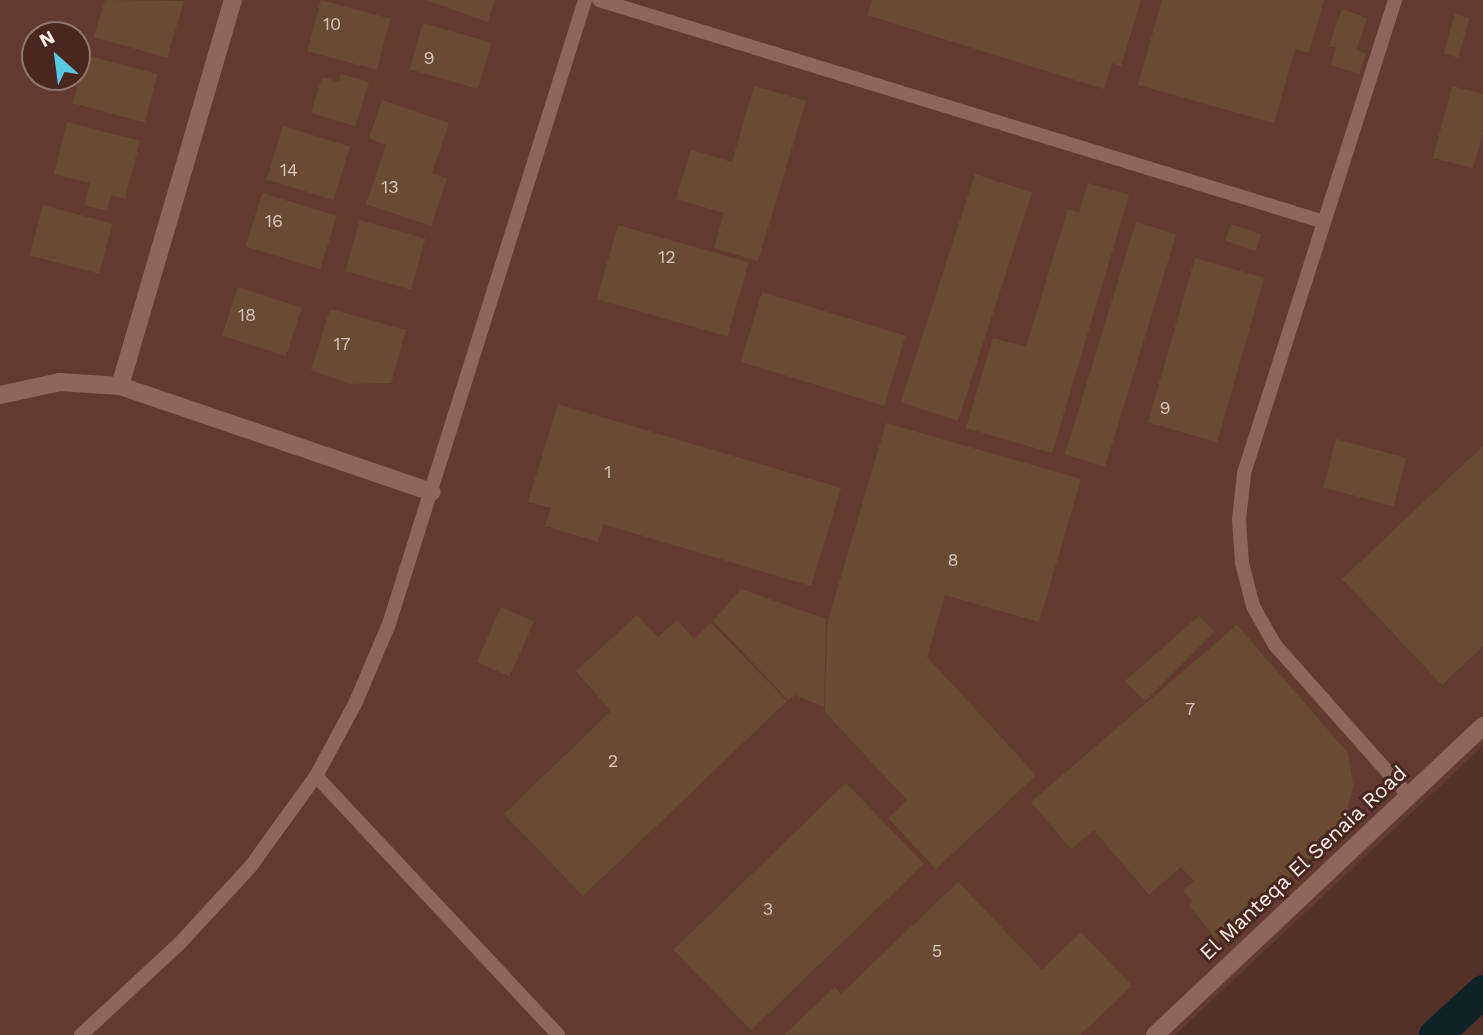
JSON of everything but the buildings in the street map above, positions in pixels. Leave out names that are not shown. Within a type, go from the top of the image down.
[{"type":"street","points":[[120,386],[233,0]]},
{"type":"street","points":[[0,374],[4,393],[60,382],[120,386],[431,492]]},
{"type":"street","name":"El Manteqa El Senaia Road","points":[[1155,1035],[1483,726]]},
{"type":"lane","points":[[81,1035],[180,943],[251,866],[316,776],[355,704],[389,624],[585,0]]},
{"type":"lane","points":[[599,0],[1324,222]]},
{"type":"lane","points":[[1395,0],[1244,474],[1242,563],[1253,606],[1275,645],[1408,795]]},
{"type":"lane","points":[[316,776],[558,1035]]},
{"type":"shaded area","points":[[0,0],[1483,0],[1483,746],[1175,1035],[0,1035]]},
{"type":"waterway","points":[[1435,1035],[1483,991]]}]
